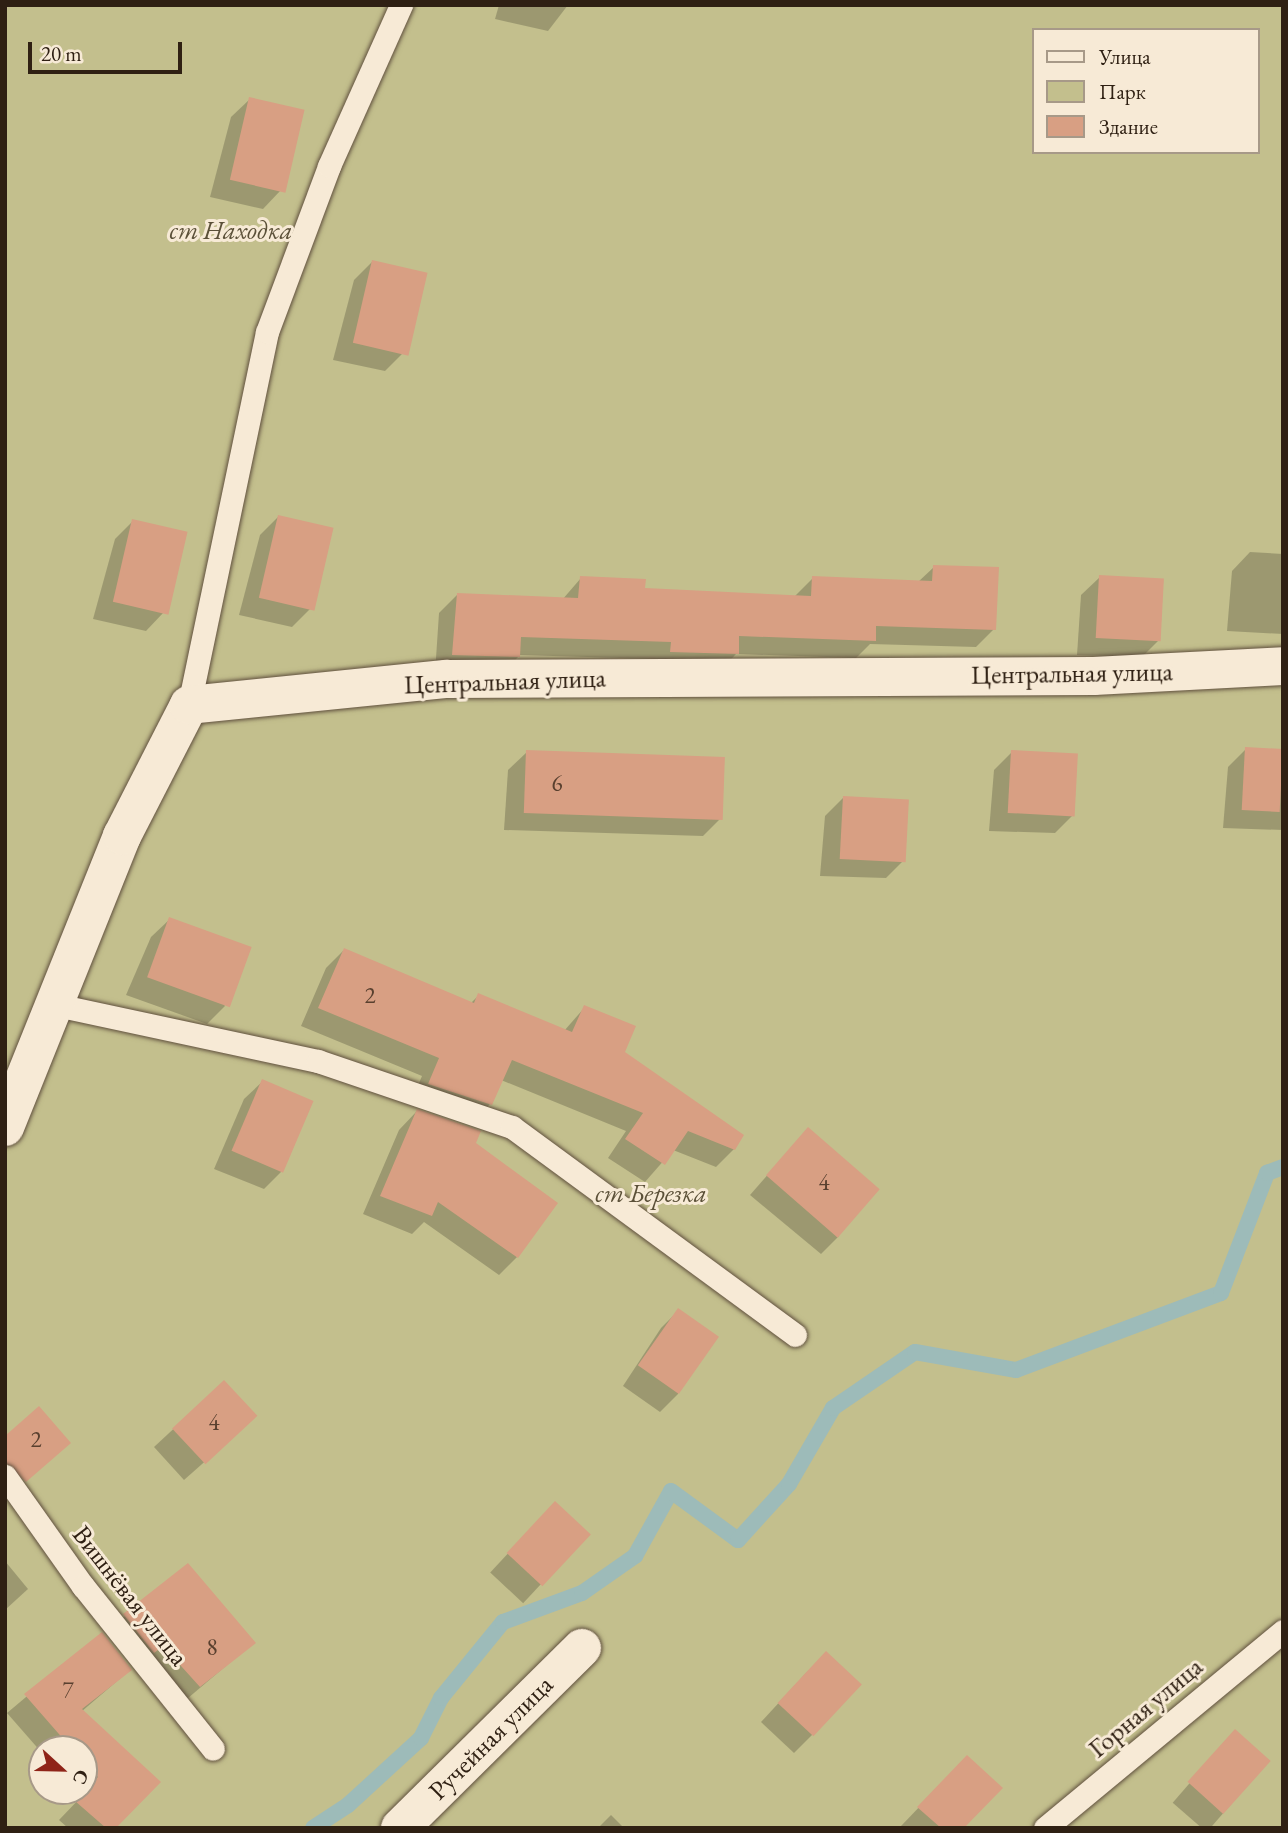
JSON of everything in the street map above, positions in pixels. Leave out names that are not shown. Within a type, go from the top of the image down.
[{"type":"street","name":"Центральная улица","points":[[189,705],[446,679],[1094,676],[1283,666]]},
{"type":"street","points":[[5,1127],[122,836],[189,705]]},
{"type":"street","name":"Ручейная улица","points":[[400,1828],[582,1648]]},
{"type":"lane","points":[[189,705],[267,332],[329,166],[401,5]]},
{"type":"lane","points":[[56,1004],[318,1060],[512,1127],[795,1335]]},
{"type":"lane","name":"Вишнёвая улица","points":[[5,1476],[83,1586],[213,1749]]},
{"type":"lane","name":"Горная улица","points":[[1045,1828],[1283,1631]]},
{"type":"green space","name":"ст Березка","points":[[5,5],[1283,5],[1283,1828],[5,1828]]},
{"type":"building","points":[[249,97],[305,110],[285,193],[230,180]]},
{"type":"building","points":[[372,260],[428,273],[408,356],[353,343]]},
{"type":"building","points":[[278,515],[334,528],[314,611],[259,598]]},
{"type":"building","points":[[132,519],[188,532],[168,615],[113,602]]},
{"type":"building","points":[[933,565],[999,567],[996,630],[876,626],[876,641],[739,636],[739,654],[670,652],[671,642],[521,637],[520,657],[452,655],[457,593],[578,598],[580,576],[646,579],[645,588],[811,596],[812,576],[932,581]]},
{"type":"building","points":[[1099,575],[1164,578],[1161,641],[1096,638]]},
{"type":"building","points":[[1245,747],[1283,749],[1280,812],[1242,810]]},
{"type":"building","points":[[526,750],[725,757],[723,820],[524,813]]},
{"type":"building","points":[[1011,750],[1078,754],[1075,816],[1008,813]]},
{"type":"building","points":[[843,796],[909,799],[906,862],[840,859]]},
{"type":"building","points":[[169,917],[252,947],[230,1007],[147,977]]},
{"type":"building","points":[[344,948],[474,1003],[478,993],[572,1032],[584,1005],[636,1026],[625,1052],[744,1135],[735,1150],[688,1131],[665,1165],[625,1139],[643,1113],[512,1060],[492,1105],[428,1084],[439,1058],[318,1008]]},
{"type":"building","points":[[262,1079],[314,1101],[283,1173],[232,1151]]},
{"type":"building","points":[[417,1109],[481,1131],[476,1143],[558,1203],[518,1258],[438,1202],[432,1216],[380,1196]]},
{"type":"building","points":[[808,1127],[880,1189],[838,1238],[766,1175]]},
{"type":"building","points":[[678,1308],[719,1337],[679,1394],[638,1365]]},
{"type":"building","points":[[224,1380],[257,1416],[205,1464],[172,1428]]},
{"type":"building","points":[[39,1406],[71,1443],[26,1482],[5,1462],[5,1436]]},
{"type":"building","points":[[555,1501],[591,1534],[542,1586],[507,1553]]},
{"type":"building","points":[[188,1563],[256,1643],[200,1687],[163,1646],[154,1653],[123,1614]]},
{"type":"building","points":[[102,1632],[132,1670],[82,1709],[161,1782],[116,1828],[106,1828],[80,1805],[98,1805],[98,1735],[60,1735],[24,1694]]},
{"type":"building","points":[[826,1651],[862,1684],[813,1736],[778,1703]]},
{"type":"building","points":[[1235,1729],[1271,1761],[1223,1814],[1187,1782]]},
{"type":"building","points":[[967,1755],[1003,1788],[964,1828],[941,1828],[917,1807]]},
{"type":"waterway","points":[[313,1828],[348,1805],[421,1738],[441,1698],[503,1622],[582,1593],[635,1556],[671,1491],[738,1540],[789,1484],[833,1408],[915,1352],[1016,1370],[1221,1293],[1267,1173],[1283,1167]]},
{"type":"park label","name":"ст Находка","points":[[231,231]]}]
